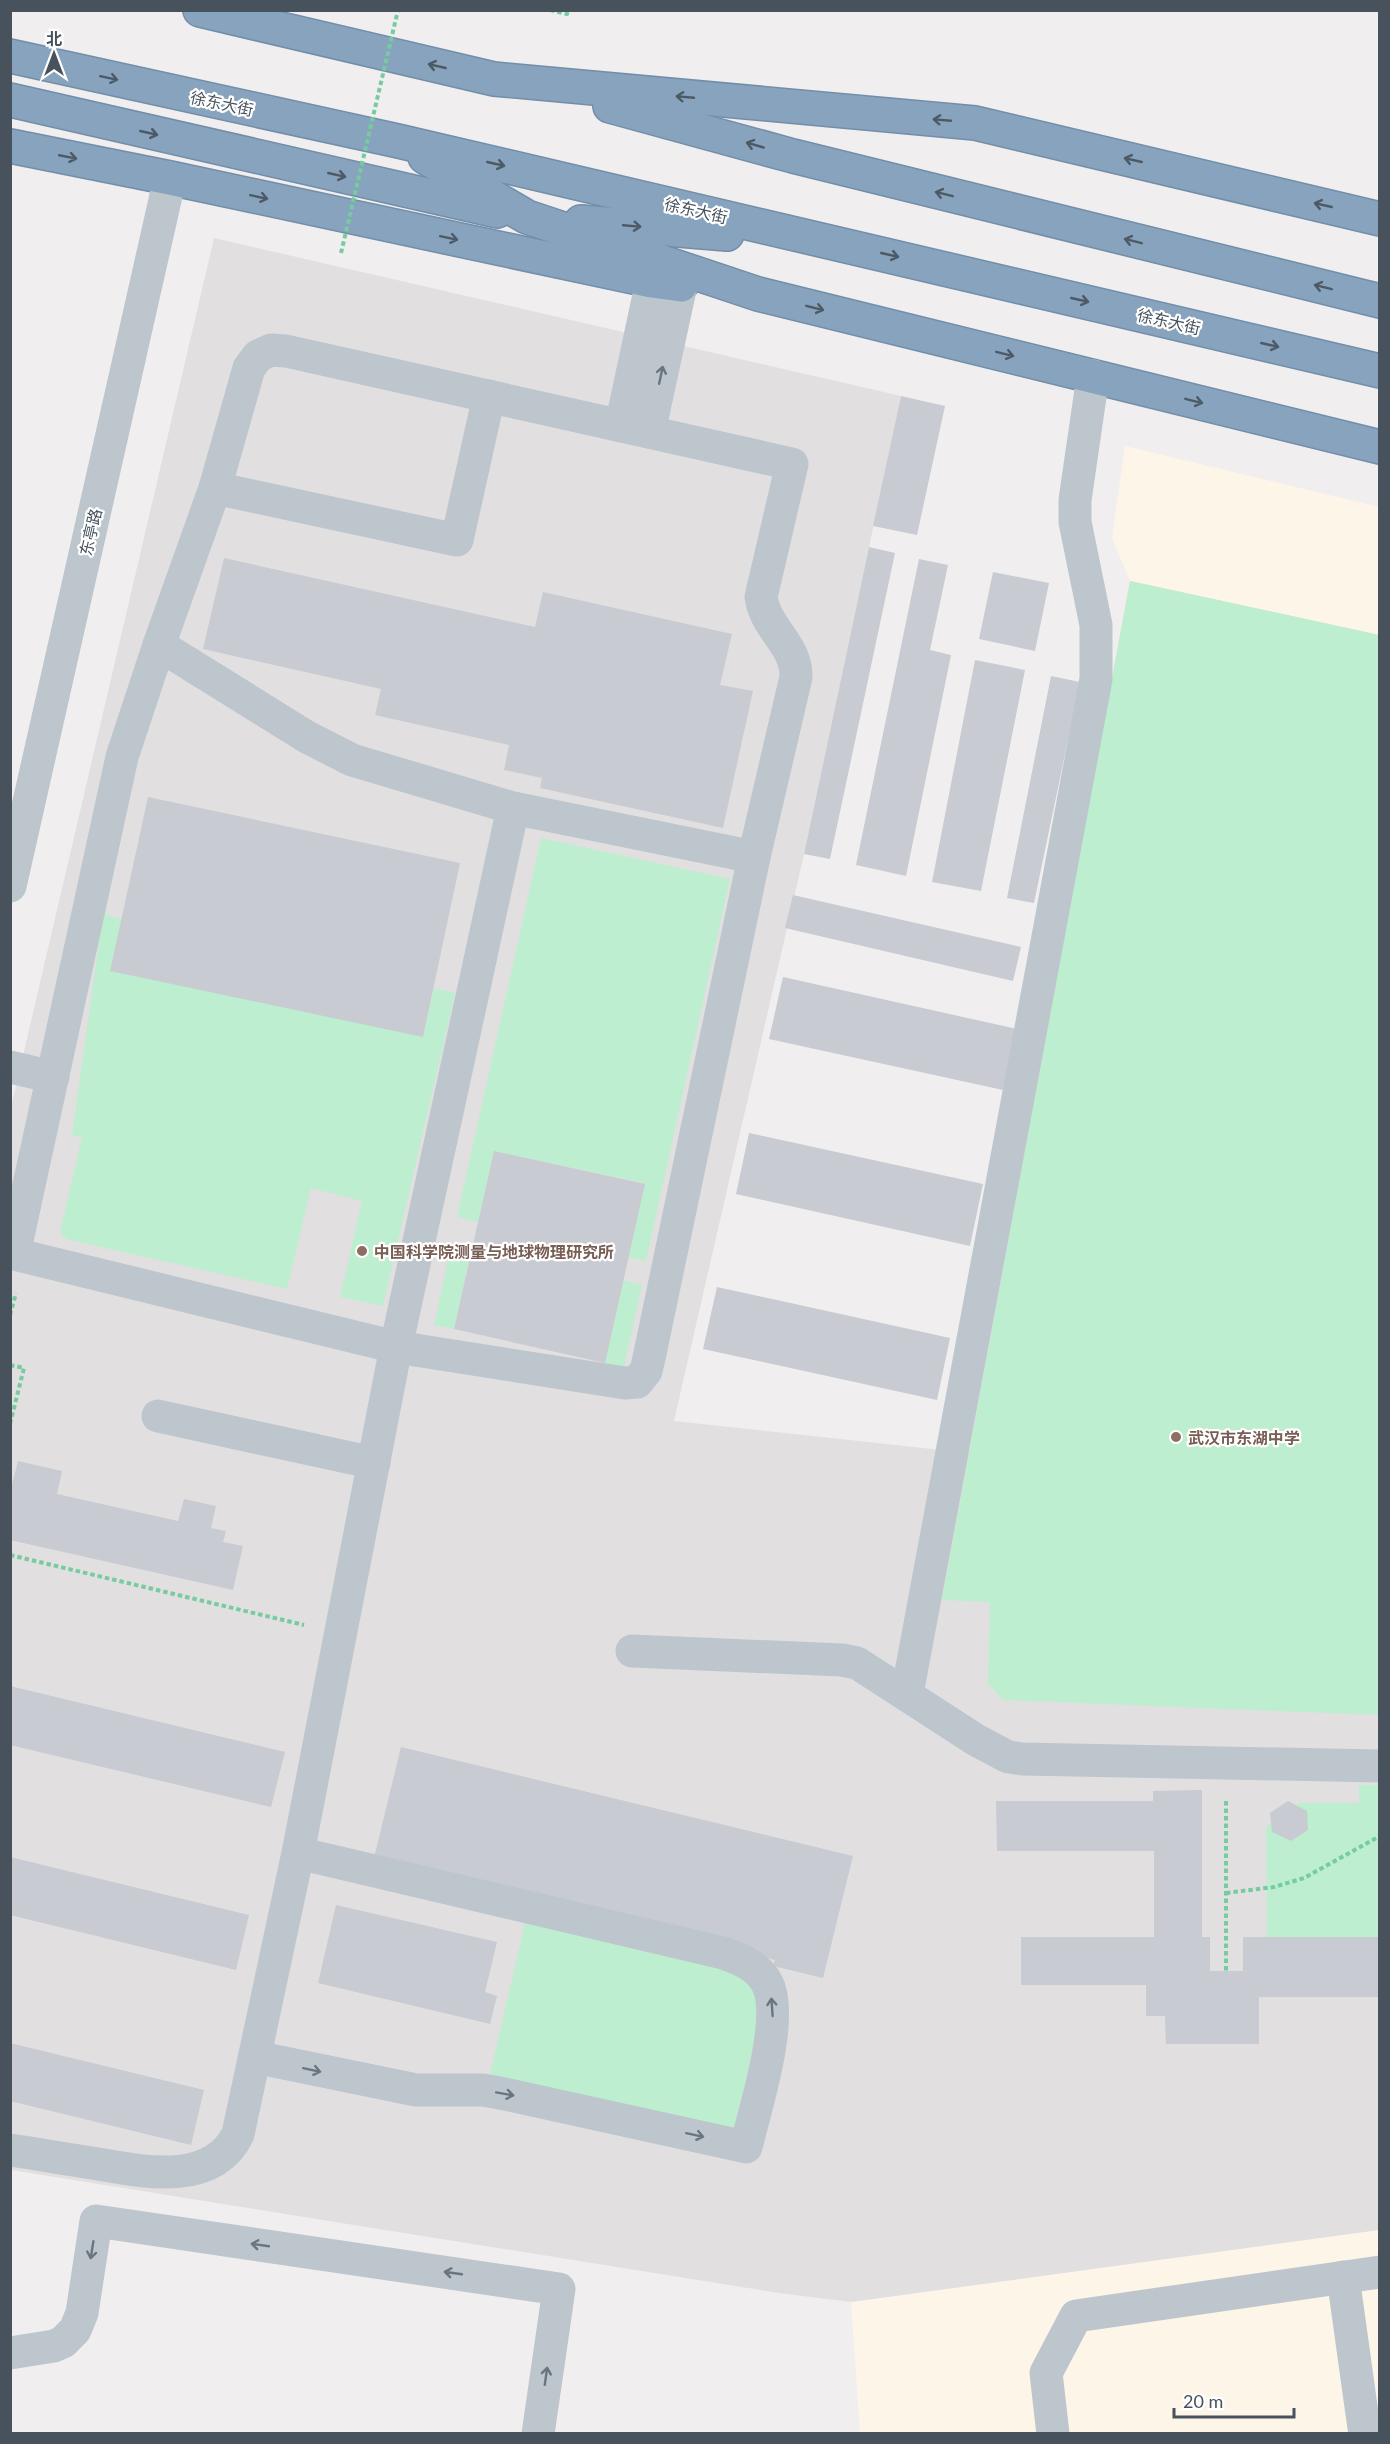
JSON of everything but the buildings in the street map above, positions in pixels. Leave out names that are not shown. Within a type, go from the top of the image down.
[{"type":"highway","points":[[200,10],[636,112],[793,156],[1380,301]]},
{"type":"highway","name":"徐东大街","points":[[10,56],[398,141],[1380,371]]},
{"type":"highway","points":[[494,79],[975,123],[1380,219]]},
{"type":"highway","points":[[10,100],[527,217],[758,294],[1380,447]]},
{"type":"highway","points":[[398,141],[527,217],[843,244]]},
{"type":"highway","points":[[10,146],[667,283],[758,294]]},
{"type":"street","name":"东亭路","points":[[10,886],[170,178]]},
{"type":"street","points":[[635,429],[667,283]]},
{"type":"street","points":[[271,350],[286,351],[635,429],[792,464],[761,597],[766,616],[797,664],[646,1371],[641,1378],[633,1383],[625,1383],[396,1347],[14,1254],[122,757],[215,488],[249,368],[258,356],[271,350]]},
{"type":"street","points":[[907,1694],[1096,679],[1096,625],[1074,522],[1075,500],[1093,376]]},
{"type":"street","points":[[215,488],[457,540],[489,396]]},
{"type":"street","points":[[159,645],[307,737],[352,759],[513,808],[754,857]]},
{"type":"street","points":[[10,2150],[158,2173],[195,2169],[211,2163],[231,2148],[238,2134],[298,1853],[396,1347],[513,808]]},
{"type":"street","points":[[10,1067],[53,1077]]},
{"type":"street","points":[[158,1416],[374,1463]]},
{"type":"street","points":[[632,1651],[842,1660],[857,1663],[976,1740],[1008,1756],[1038,1761],[1380,1766]]},
{"type":"street","points":[[255,2057],[416,2090],[483,2090],[746,2146],[773,2030],[772,2000],[768,1984],[757,1970],[742,1960],[723,1953],[298,1853]]},
{"type":"street","points":[[10,2353],[54,2346],[63,2342],[75,2330],[82,2313],[96,2221],[559,2289],[538,2433]]},
{"type":"street","points":[[1053,2433],[1046,2373],[1076,2316],[1380,2272]]},
{"type":"street","points":[[1343,2277],[1364,2428],[1380,2426]]},
{"type":"path","points":[[341,253],[398,10]]},
{"type":"path","points":[[550,10],[567,14],[568,10]]},
{"type":"path","points":[[10,1365],[24,1368],[10,1424]]},
{"type":"path","points":[[10,1555],[341,1634]]},
{"type":"path","points":[[1226,1764],[1226,1971]]},
{"type":"path","points":[[1226,1893],[1248,1892],[1304,1878],[1380,1836]]},
{"type":"shaded area","points":[[214,238],[901,396],[804,854],[674,1421],[969,1453],[1130,581],[1379,635],[1379,2230],[851,2302],[779,2293],[11,2170],[11,1107]]},
{"type":"shaded area","points":[[1125,446],[1379,507],[1379,635],[1130,581],[1112,538]]},
{"type":"shaded area","points":[[1379,2230],[1379,2433],[860,2433],[851,2302]]},
{"type":"green space","points":[[1130,581],[1379,635],[1379,1715],[1003,1700],[988,1684],[990,1602],[942,1600]]},
{"type":"green space","points":[[541,838],[730,879],[646,1261],[628,1257],[644,1183],[494,1151],[478,1222],[457,1217]]},
{"type":"green space","points":[[103,914],[122,919],[423,1037],[434,988],[455,993],[383,1306],[340,1297],[362,1201],[311,1188],[287,1289],[66,1239],[60,1232],[82,1137],[72,1135]]},
{"type":"green space","points":[[451,1246],[471,1251],[454,1329],[434,1325]]},
{"type":"green space","points":[[623,1280],[642,1285],[624,1367],[605,1363]]},
{"type":"green space","points":[[1359,1785],[1379,1785],[1379,1937],[1267,1937],[1266,1827],[1299,1803],[1359,1803]]},
{"type":"green space","points":[[526,1919],[734,1968],[757,1990],[758,2026],[734,2130],[490,2074]]},
{"type":"place","name":"中国科学院测量与地球物理研究所","points":[[362,1251]]},
{"type":"place","name":"武汉市东湖中学","points":[[1176,1437]]}]
